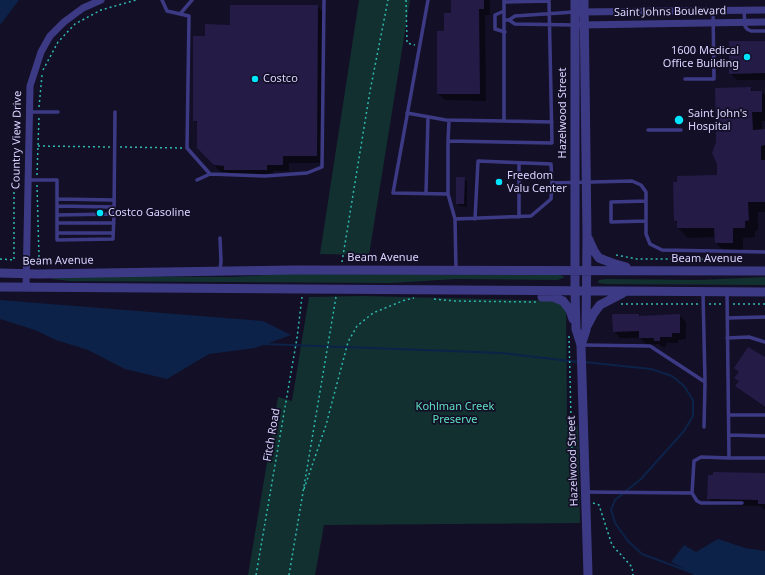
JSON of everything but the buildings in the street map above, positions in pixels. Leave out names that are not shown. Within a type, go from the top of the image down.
[{"type":"street","name":"Country View Drive","points":[[26,287],[28,112],[30,86],[35,67],[50,36],[64,22],[83,8],[101,0]]},
{"type":"street","name":"Hazelwood Street","points":[[575,0],[575,291],[581,330]]},
{"type":"street","name":"Hazelwood Street","points":[[584,0],[587,236],[586,291],[581,330],[581,345],[588,575]]},
{"type":"street","name":"Saint Johns Boulevard","points":[[575,12],[765,10]]},
{"type":"street","name":"Saint Johns Boulevard","points":[[575,25],[765,22]]},
{"type":"street","points":[[587,236],[594,251],[604,261],[641,270]]},
{"type":"street","name":"Beam Avenue","points":[[0,273],[26,274],[294,270],[765,271]]},
{"type":"street","points":[[0,287],[765,292]]},
{"type":"street","points":[[473,290],[496,296],[553,297],[563,301],[570,310],[581,330],[600,305],[627,291]]},
{"type":"lane","points":[[162,0],[167,11],[189,16],[187,148],[210,174]]},
{"type":"lane","points":[[180,14],[192,0]]},
{"type":"lane","points":[[197,180],[210,174],[265,176],[307,172],[322,167],[324,0]]},
{"type":"lane","points":[[428,0],[393,193],[448,194]]},
{"type":"lane","points":[[448,140],[552,142],[549,0],[504,1],[504,120]]},
{"type":"lane","points":[[685,79],[714,79],[714,10]]},
{"type":"lane","points":[[744,10],[745,26],[751,31],[765,31]]},
{"type":"lane","points":[[504,11],[496,15],[495,29],[505,32]]},
{"type":"lane","points":[[510,20],[514,16],[575,12]]},
{"type":"lane","points":[[504,20],[510,20],[515,24],[575,25]]},
{"type":"lane","points":[[28,112],[58,112]]},
{"type":"lane","points":[[27,180],[57,180],[57,240],[113,239],[115,112]]},
{"type":"lane","points":[[407,113],[449,120],[552,122]]},
{"type":"lane","points":[[426,193],[428,117]]},
{"type":"lane","points":[[449,120],[448,194],[455,220],[456,271]]},
{"type":"lane","points":[[648,130],[680,130]]},
{"type":"lane","points":[[455,220],[519,217],[531,216],[551,199],[551,164],[478,161],[474,219]]},
{"type":"lane","points":[[519,162],[519,217]]},
{"type":"lane","points":[[552,183],[632,181],[641,185],[646,192],[646,234],[650,244],[662,250],[765,252]]},
{"type":"lane","points":[[57,199],[114,200]]},
{"type":"lane","points":[[646,201],[611,202],[611,222],[646,221]]},
{"type":"lane","points":[[57,206],[114,207]]},
{"type":"lane","points":[[57,215],[114,214]]},
{"type":"lane","points":[[57,223],[114,223]]},
{"type":"lane","points":[[57,233],[113,233]]},
{"type":"lane","points":[[220,238],[220,272]]},
{"type":"lane","points":[[703,292],[705,382],[704,428]]},
{"type":"lane","points":[[727,292],[729,458]]},
{"type":"lane","points":[[727,318],[765,317]]},
{"type":"lane","points":[[727,338],[749,336],[765,342]]},
{"type":"lane","points":[[581,345],[650,346],[705,382]]},
{"type":"lane","points":[[729,415],[765,415]]},
{"type":"lane","points":[[729,435],[765,436]]},
{"type":"lane","points":[[742,503],[701,503],[697,501],[692,493],[694,461],[701,458],[765,458]]},
{"type":"lane","points":[[586,492],[692,493]]},
{"type":"path","points":[[347,234],[370,91],[388,0]]},
{"type":"path","points":[[406,0],[407,43],[419,45]]},
{"type":"path","points":[[0,259],[14,260],[14,192]]},
{"type":"path","points":[[610,254],[637,259],[701,259],[729,262]]},
{"type":"path","name":"Fitch Road","points":[[256,575],[297,338],[302,297]]},
{"type":"path","points":[[302,494],[326,425],[348,342],[357,326],[373,313],[405,300],[416,298]]},
{"type":"path","points":[[429,298],[455,301],[540,302]]},
{"type":"path","points":[[616,304],[765,304]]},
{"type":"path","points":[[289,575],[332,320]]},
{"type":"green space","points":[[359,0],[410,0],[369,255],[320,254]]},
{"type":"green space","points":[[281,274],[560,275],[565,277],[558,280],[456,279],[391,283],[70,281],[52,279],[52,276],[235,277]]},
{"type":"green space","points":[[765,277],[765,285],[598,283],[599,280],[606,279],[700,280]]},
{"type":"green space","name":"Kohlman Creek Preserve","points":[[363,296],[566,301],[567,425],[578,426],[580,523],[324,525],[315,575],[248,575],[278,397],[292,401],[309,297]]},
{"type":"water","points":[[0,0],[19,0],[0,25]]},
{"type":"water","points":[[0,300],[263,321],[291,335],[255,348],[209,354],[167,379],[125,369],[88,350],[56,340],[35,330],[0,319]]},
{"type":"water","points":[[718,539],[745,548],[765,551],[765,575],[693,575],[693,573],[671,562],[684,545],[696,552]]},
{"type":"waterway","points":[[265,344],[502,353],[578,362]]},
{"type":"waterway","points":[[584,362],[651,369],[672,376],[684,386],[693,400],[693,416],[684,431],[641,479],[615,500],[611,510],[615,523],[628,541],[642,554],[693,573]]},
{"type":"place","name":"1600 Medical Office Building","points":[[747,57]]},
{"type":"place","name":"Costco","points":[[255,79]]},
{"type":"place","name":"Saint John's Hospital","points":[[679,120]]},
{"type":"place","name":"Freedom Valu Center","points":[[499,182]]},
{"type":"place","name":"Costco Gasoline","points":[[100,213]]}]
